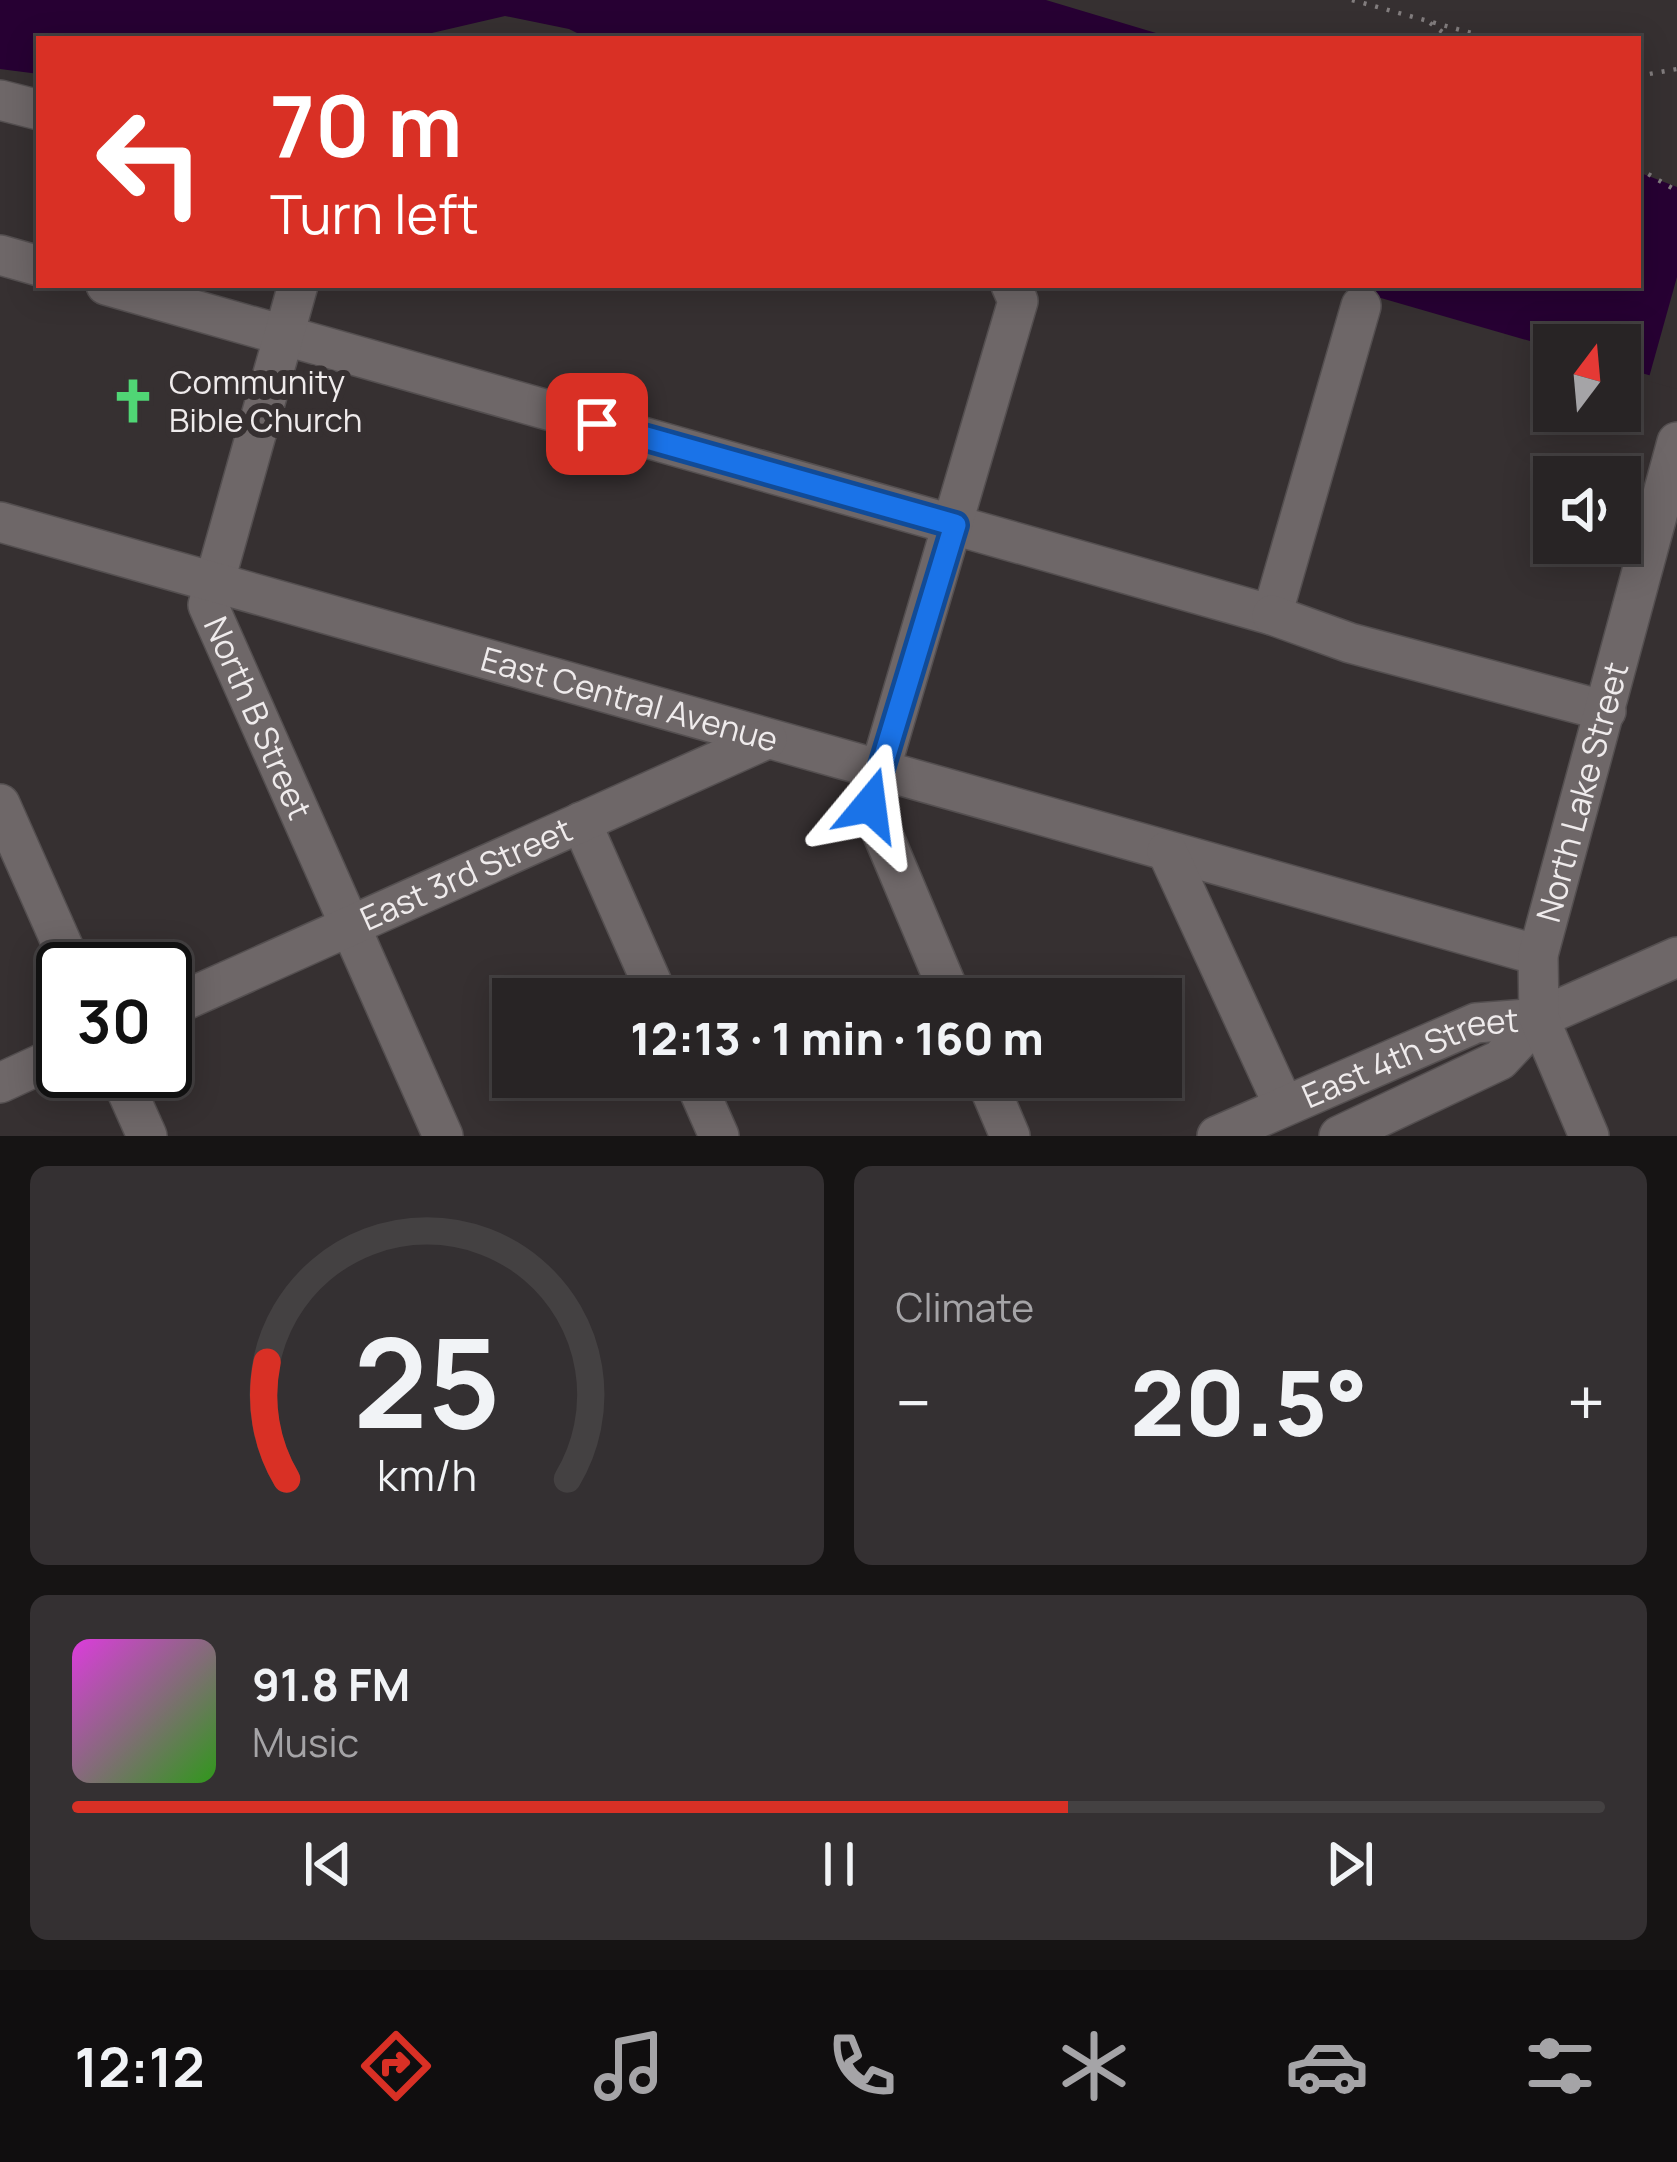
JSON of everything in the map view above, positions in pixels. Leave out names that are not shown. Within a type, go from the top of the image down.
[{"type":"street","points":[[0,100],[36,109]]},
{"type":"street","points":[[0,255],[36,265]]},
{"type":"street","points":[[117,288],[1272,615],[1350,643],[1606,712]]},
{"type":"street","name":"North B Street","points":[[297,288],[208,605],[443,1136]]},
{"type":"street","points":[[943,978],[870,805],[955,525],[1015,293]]},
{"type":"street","points":[[1272,615],[1361,306]]},
{"type":"street","name":"North Lake Street","points":[[1589,1136],[1539,1018],[1538,955],[1677,442]]},
{"type":"street","name":"East Central Avenue","points":[[0,522],[1538,955]]},
{"type":"street","name":"East 3rd Street","points":[[192,997],[767,739]]},
{"type":"street","points":[[0,804],[61,942]]},
{"type":"street","points":[[581,822],[650,978]]},
{"type":"street","points":[[1167,851],[1283,1104]]},
{"type":"street","name":"East 4th Street","points":[[1217,1136],[1476,1023],[1539,1018],[1677,957]]},
{"type":"street","name":"East 4th Street","points":[[1339,1136],[1500,1060],[1539,1018]]},
{"type":"street","points":[[0,1083],[36,1066]]},
{"type":"street","points":[[130,1098],[147,1136]]},
{"type":"street","points":[[702,1098],[719,1136]]},
{"type":"street","points":[[994,1098],[1010,1136]]},
{"type":"path","points":[[1352,0],[1483,36]]},
{"type":"path","points":[[1426,19],[1448,36]]},
{"type":"path","points":[[1641,75],[1677,69]]},
{"type":"path","points":[[1641,170],[1677,191]]},
{"type":"shaded area","points":[[0,0],[1046,0],[1166,36],[583,36],[505,16],[419,36],[36,36],[36,74],[0,69]]},
{"type":"shaded area","points":[[1641,173],[1677,187],[1677,383],[1641,373],[1641,324],[1533,324],[1533,342],[1346,288],[1641,288]]},
{"type":"pier","points":[[1677,277],[1677,389],[1648,381]]},
{"type":"place","name":"Community Bible Church","points":[[133,401]]},
{"type":"route","points":[[597,424],[955,525],[870,805]]}]
